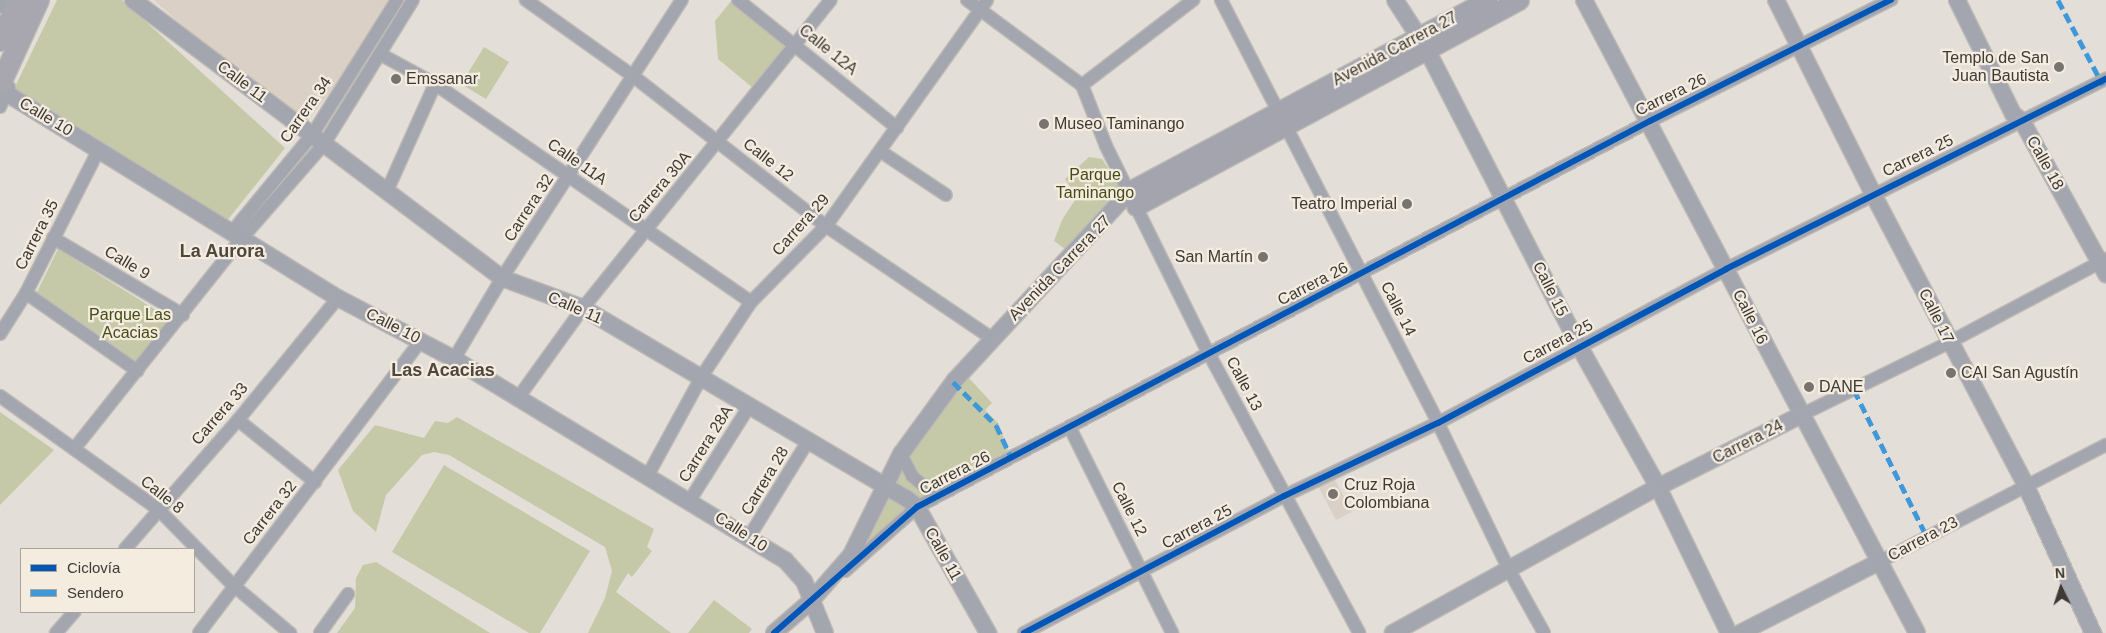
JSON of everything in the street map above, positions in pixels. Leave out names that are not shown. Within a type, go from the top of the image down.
[{"type":"main road","points":[[0,41],[19,0]]},
{"type":"main road","points":[[2,95],[39,0]]},
{"type":"main road","name":"Avenida Carrera 27","points":[[1133,199],[1422,42],[1487,0]]},
{"type":"main road","name":"Avenida Carrera 27","points":[[1422,42],[1519,0]]},
{"type":"street","points":[[0,7],[3,0]]},
{"type":"street","points":[[2,95],[49,0]]},
{"type":"street","name":"Calle 11","points":[[133,0],[502,278],[583,308],[702,376],[918,507],[988,633]]},
{"type":"street","name":"Carrera 34","points":[[74,449],[183,315],[237,235],[318,139],[397,0]]},
{"type":"street","points":[[318,139],[380,54],[413,0]]},
{"type":"street","name":"Calle 12","points":[[526,0],[633,76],[826,226],[993,339]]},
{"type":"street","name":"Carrera 32","points":[[454,359],[502,278],[682,0]]},
{"type":"street","name":"Calle 12A","points":[[738,0],[797,45],[897,128]]},
{"type":"street","name":"Carrera 30A","points":[[518,398],[583,308],[645,229],[718,142],[832,0]]},
{"type":"street","points":[[967,0],[984,5],[1082,85],[1193,0]]},
{"type":"street","name":"Calle 14","points":[[1221,0],[1438,422],[1509,570],[1544,633]]},
{"type":"street","name":"Calle 15","points":[[1395,0],[1422,42],[1579,346],[1658,488],[1729,633]]},
{"type":"street","name":"Calle 16","points":[[1584,0],[1650,121],[1801,415],[1917,633]]},
{"type":"street","name":"Calle 17","points":[[1776,0],[1873,194],[2026,486],[2093,633]]},
{"type":"street","name":"Carrera 26","points":[[774,633],[918,507],[955,490],[1208,352],[1362,274],[1650,121],[1799,48],[1891,0]]},
{"type":"street","name":"Calle 18","points":[[1957,0],[2012,114],[2022,121],[2104,265]]},
{"type":"street","name":"Carrera 29","points":[[648,475],[702,376],[751,302],[826,226],[984,5]]},
{"type":"street","name":"Calle 11A","points":[[380,54],[435,84],[751,302]]},
{"type":"street","name":"Carrera 25","points":[[1024,633],[1284,496],[1438,422],[1726,269],[2106,78]]},
{"type":"street","points":[[387,191],[435,84]]},
{"type":"street","name":"Calle 13","points":[[1082,85],[1106,146],[1208,352],[1358,633]]},
{"type":"street","name":"Calle 10","points":[[2,95],[99,149],[338,298],[454,359],[690,500],[785,560],[804,581],[825,633]]},
{"type":"street","name":"Carrera 35","points":[[0,334],[26,294],[99,149]]},
{"type":"street","points":[[880,151],[946,195]]},
{"type":"street","name":"Avenida Carrera 27","points":[[811,601],[850,555],[901,454],[955,380],[993,339],[1133,199]]},
{"type":"street","name":"Calle 9","points":[[53,238],[183,315]]},
{"type":"street","name":"Carrera 24","points":[[1393,633],[1658,488],[2104,265]]},
{"type":"street","points":[[26,294],[138,371]]},
{"type":"street","name":"Carrera 33","points":[[126,548],[158,509],[238,420],[338,298]]},
{"type":"street","name":"Carrera 32","points":[[199,633],[421,341]]},
{"type":"street","name":"Calle 8","points":[[0,396],[158,509],[234,585],[290,633]]},
{"type":"street","name":"Carrera 28A","points":[[690,500],[750,405]]},
{"type":"street","points":[[238,420],[315,482]]},
{"type":"street","name":"Calle 12","points":[[1070,428],[1172,633]]},
{"type":"street","name":"Carrera 28","points":[[749,537],[808,441]]},
{"type":"street","name":"Carrera 23","points":[[1740,633],[2106,445]]},
{"type":"street","points":[[901,454],[912,476],[924,486],[938,491],[955,490]]},
{"type":"street","points":[[320,633],[348,594]]},
{"type":"street","points":[[56,633],[73,613]]},
{"type":"shaded area","points":[[154,0],[391,0],[328,95],[298,132]]},
{"type":"shaded area","name":"Cruz Roja Colombiana","points":[[1334,478],[1352,512],[1336,520],[1318,486]]},
{"type":"green space","points":[[57,0],[122,0],[285,148],[226,222],[13,91]]},
{"type":"green space","points":[[732,0],[788,45],[753,88],[718,59],[715,21]]},
{"type":"green space","points":[[484,47],[509,62],[486,99],[461,84]]},
{"type":"green space","name":"Parque Taminango","points":[[1089,157],[1102,159],[1122,189],[1068,251],[1054,241],[1062,220],[1077,197],[1065,179]]},
{"type":"green space","name":"Parque Las Acacias","points":[[58,249],[172,320],[137,362],[37,292]]},
{"type":"green space","points":[[968,377],[992,403],[985,410],[997,422],[1008,447],[1007,454],[972,472],[934,484],[913,470],[906,453],[930,416]]},
{"type":"green space","points":[[0,412],[54,450],[0,505]]},
{"type":"green space","points":[[457,417],[654,529],[647,547],[652,551],[632,577],[628,573],[616,592],[671,633],[588,633],[605,598],[612,571],[605,547],[449,455],[434,452],[422,455],[386,495],[376,532],[353,511],[338,470],[375,425],[424,438],[435,421],[448,423]]},
{"type":"green space","points":[[444,465],[590,551],[540,633],[529,633],[392,552]]},
{"type":"green space","points":[[902,467],[935,493],[917,504],[893,486]]},
{"type":"green space","points":[[890,494],[911,507],[861,554],[875,519]]},
{"type":"green space","points":[[376,562],[490,633],[337,633],[355,608],[356,578],[363,565]]},
{"type":"green space","points":[[714,600],[752,629],[749,633],[688,633]]},
{"type":"marked path","points":[[2058,0],[2103,85]]},
{"type":"marked path","points":[[953,382],[996,425],[1012,459]]},
{"type":"marked path","points":[[1854,390],[1927,537]]},
{"type":"cycle path","points":[[774,633],[917,507],[1650,121],[1891,0]]},
{"type":"cycle path","points":[[1024,633],[1284,496],[1438,423],[1726,269],[2106,79]]},
{"type":"place","name":"Templo de San Juan Bautista","points":[[2059,67]]},
{"type":"place","name":"Emssanar","points":[[396,79]]},
{"type":"place","name":"Museo Taminango","points":[[1044,124]]},
{"type":"place","name":"Teatro Imperial","points":[[1407,204]]},
{"type":"place","name":"San Martín","points":[[1263,257]]},
{"type":"place","name":"CAI San Agustín","points":[[1951,373]]},
{"type":"place","name":"DANE","points":[[1809,387]]},
{"type":"place","name":"Cruz Roja Colombiana","points":[[1333,494]]},
{"type":"district","name":"La Aurora","points":[[222,251]]},
{"type":"district","name":"Las Acacias","points":[[443,370]]}]
